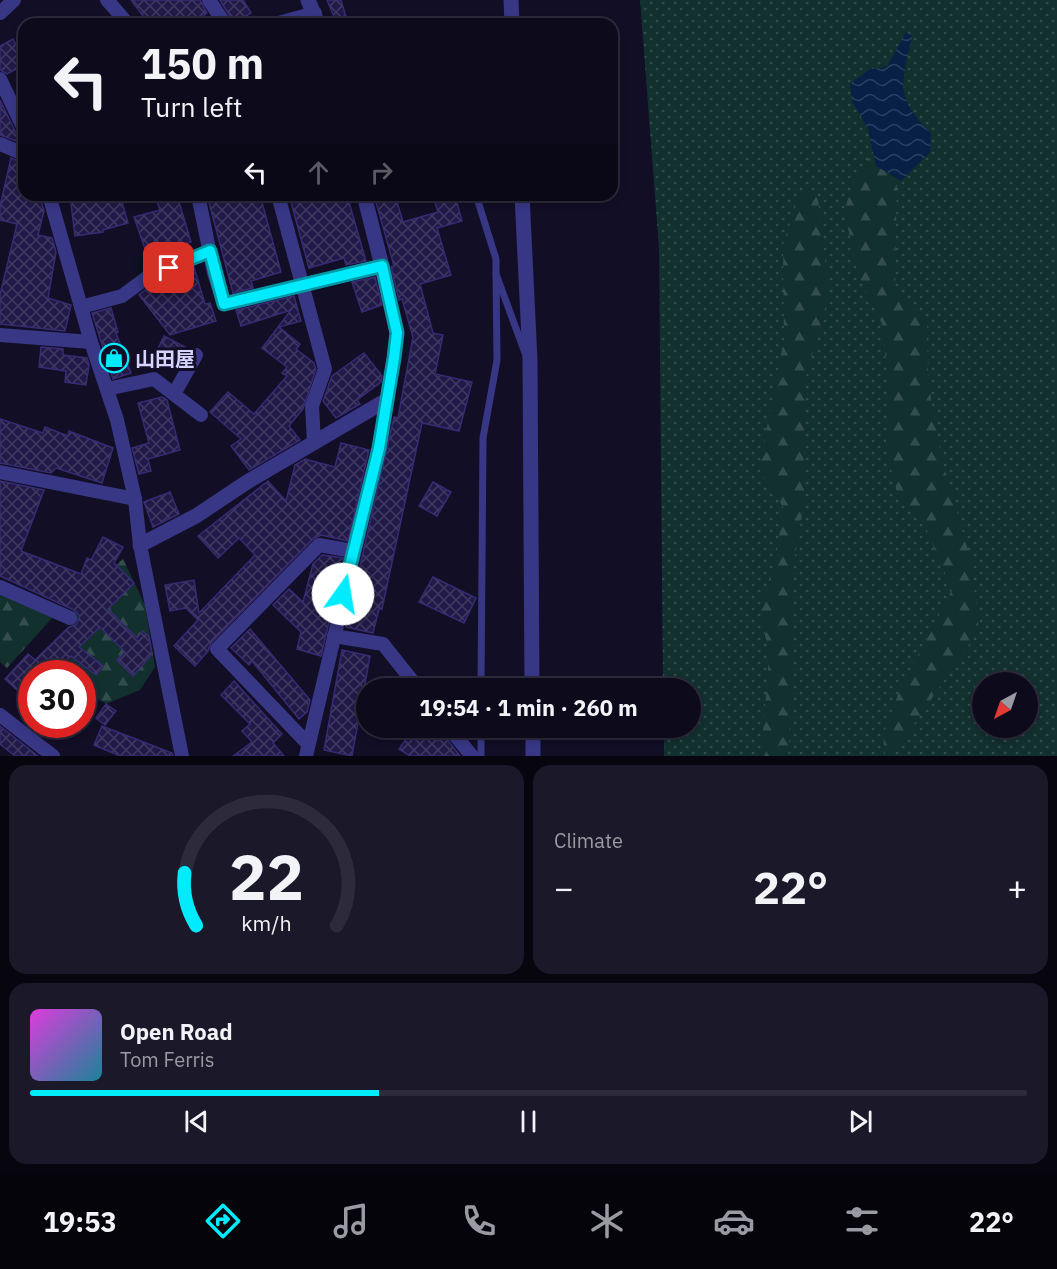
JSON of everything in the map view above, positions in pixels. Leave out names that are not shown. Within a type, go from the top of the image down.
[{"type":"street","points":[[0,13],[14,0]]},
{"type":"street","points":[[107,0],[123,18]]},
{"type":"street","points":[[209,0],[221,18]]},
{"type":"street","points":[[511,0],[512,18]]},
{"type":"street","points":[[294,18],[314,12]]},
{"type":"street","points":[[0,80],[18,117]]},
{"type":"street","points":[[0,144],[18,152]]},
{"type":"street","points":[[51,201],[91,342],[117,420],[135,499],[140,545],[182,756]]},
{"type":"street","points":[[199,201],[224,304],[382,266]]},
{"type":"street","points":[[280,201],[325,369],[312,406],[314,443]]},
{"type":"street","points":[[307,750],[379,448],[397,333],[366,201]]},
{"type":"street","points":[[522,201],[530,360],[532,678]]},
{"type":"street","points":[[81,307],[122,296],[149,276],[210,251]]},
{"type":"street","points":[[0,335],[91,342]]},
{"type":"street","points":[[174,394],[196,355]]},
{"type":"street","points":[[107,389],[154,379],[201,415]]},
{"type":"street","points":[[140,545],[196,516],[247,482],[385,401]]},
{"type":"street","points":[[0,472],[135,499]]},
{"type":"street","points":[[307,750],[217,649],[319,545],[353,551]]},
{"type":"street","points":[[0,587],[70,618]]},
{"type":"street","points":[[334,636],[383,644],[410,678]]},
{"type":"street","points":[[0,715],[53,756]]},
{"type":"street","points":[[457,738],[472,756]]},
{"type":"street","points":[[532,756],[533,738]]},
{"type":"lane","points":[[478,201],[496,259],[497,360],[483,438],[481,678]]},
{"type":"lane","points":[[496,274],[519,342],[530,360]]},
{"type":"lane","points":[[481,738],[481,756]]},
{"type":"green space","points":[[640,0],[1057,0],[1057,756],[664,756],[664,738],[701,738],[701,678],[663,678],[659,248]]},
{"type":"green space","points":[[873,153],[897,172],[895,285],[927,319],[928,380],[941,456],[971,560],[979,630],[892,756],[885,756],[883,735],[899,692],[952,590],[925,526],[894,485],[886,440],[890,398],[882,324],[858,274],[844,210],[857,175]]},
{"type":"green space","points":[[817,191],[829,294],[806,377],[804,504],[794,561],[789,752],[785,756],[761,756],[769,657],[760,606],[776,558],[783,507],[759,469],[784,339],[783,244],[799,196]]},
{"type":"green space","points":[[123,559],[145,605],[155,667],[140,690],[106,704],[96,697],[96,660],[70,660],[74,598]]},
{"type":"green space","points":[[0,592],[53,617],[7,668],[0,662]]},
{"type":"water","points":[[906,32],[912,36],[904,77],[906,99],[919,120],[931,133],[930,152],[901,181],[876,166],[868,129],[852,101],[850,84],[870,69],[887,67]]},
{"type":"building","points":[[131,0],[200,0],[207,13],[200,18],[144,18]]},
{"type":"building","points":[[220,0],[243,0],[251,13],[242,18],[231,18]]},
{"type":"building","points":[[327,0],[341,0],[346,18],[334,18]]},
{"type":"building","points":[[13,39],[18,49],[18,68],[7,74],[0,70],[0,46]]},
{"type":"building","points":[[0,100],[18,134],[18,142],[0,135]]},
{"type":"building","points":[[11,158],[18,161],[18,201],[41,201],[44,211],[38,235],[52,238],[56,252],[48,298],[71,305],[65,331],[0,324],[0,295],[17,224],[0,220],[0,206]]},
{"type":"building","points":[[71,201],[122,201],[128,223],[103,230],[103,232],[75,236]]},
{"type":"building","points":[[157,201],[179,201],[191,242],[187,243],[189,250],[151,266],[134,217],[160,210]]},
{"type":"building","points":[[209,201],[262,201],[281,272],[251,281],[253,288],[233,293]]},
{"type":"building","points":[[291,201],[349,201],[366,261],[346,265],[344,258],[309,268]]},
{"type":"building","points":[[376,201],[397,201],[403,222],[438,212],[435,201],[457,201],[462,221],[437,228],[451,275],[420,284],[433,333],[443,335],[435,374],[472,382],[459,431],[422,423],[382,609],[379,609],[373,633],[346,627],[394,417],[398,418],[413,337],[402,299],[399,300],[391,267],[394,266]]},
{"type":"building","points":[[194,267],[205,304],[210,303],[216,321],[170,335],[139,295],[153,284]]},
{"type":"building","points":[[375,277],[382,305],[362,312],[352,282]]},
{"type":"building","points":[[294,296],[301,321],[279,327],[300,344],[296,349],[314,363],[316,369],[303,409],[289,426],[300,440],[249,470],[231,446],[241,439],[210,412],[228,392],[254,414],[287,376],[282,373],[287,367],[262,348],[291,310],[241,326],[236,310]]},
{"type":"building","points":[[111,308],[118,332],[116,333],[131,373],[113,379],[92,313]]},
{"type":"building","points":[[164,336],[189,349],[179,367],[155,355]]},
{"type":"building","points":[[41,347],[63,349],[63,355],[87,358],[89,365],[86,385],[65,382],[66,371],[39,367]]},
{"type":"building","points":[[364,353],[382,376],[381,382],[357,400],[360,404],[336,418],[323,401],[332,376]]},
{"type":"building","points":[[162,397],[167,400],[180,450],[148,459],[151,471],[139,474],[132,448],[149,443],[138,403]]},
{"type":"building","points":[[0,419],[43,433],[45,427],[68,436],[69,431],[113,448],[102,483],[56,468],[51,473],[0,463]]},
{"type":"building","points":[[341,443],[369,450],[348,541],[321,535],[313,539],[211,643],[208,651],[195,666],[174,646],[198,620],[186,608],[170,611],[165,585],[194,580],[199,613],[255,555],[239,538],[218,558],[198,536],[268,481],[286,501],[295,465],[305,459],[335,467]]},
{"type":"building","points":[[0,481],[44,490],[21,551],[81,574],[87,558],[91,560],[103,537],[123,547],[114,563],[134,583],[108,609],[137,638],[143,631],[149,637],[152,654],[133,676],[117,660],[125,652],[100,627],[79,647],[95,660],[76,660],[71,656],[67,660],[35,660],[69,627],[76,625],[80,616],[74,610],[0,576]]},
{"type":"building","points":[[433,482],[451,492],[437,516],[419,506]]},
{"type":"building","points":[[170,492],[179,514],[153,527],[144,502]]},
{"type":"building","points":[[322,555],[344,558],[321,656],[297,649],[301,632],[273,605],[289,589],[303,602],[313,564]]},
{"type":"building","points":[[433,577],[476,598],[464,623],[419,602]]},
{"type":"building","points":[[250,629],[310,700],[307,712],[299,719],[252,661],[249,665],[231,648]]},
{"type":"building","points":[[342,650],[370,656],[366,678],[356,678],[356,734],[352,756],[324,750]]},
{"type":"building","points":[[28,654],[35,660],[22,660]]},
{"type":"building","points":[[96,660],[103,666],[96,675]]},
{"type":"building","points":[[18,665],[18,691],[5,679]]},
{"type":"building","points":[[234,681],[282,734],[273,743],[284,756],[233,756],[252,742],[242,731],[250,724],[221,695]]},
{"type":"building","points":[[106,704],[116,711],[105,725],[96,718]]},
{"type":"building","points":[[0,726],[38,756],[15,756],[0,744]]},
{"type":"building","points":[[102,726],[172,753],[173,756],[120,756],[94,745]]},
{"type":"building","points":[[407,738],[434,738],[438,741],[440,738],[446,738],[460,756],[410,756],[399,749]]},
{"type":"place","name":"山田屋","points":[[114,358]]},
{"type":"route","points":[[169,268],[210,251],[224,304],[382,266],[397,333],[379,448],[343,594]]}]
